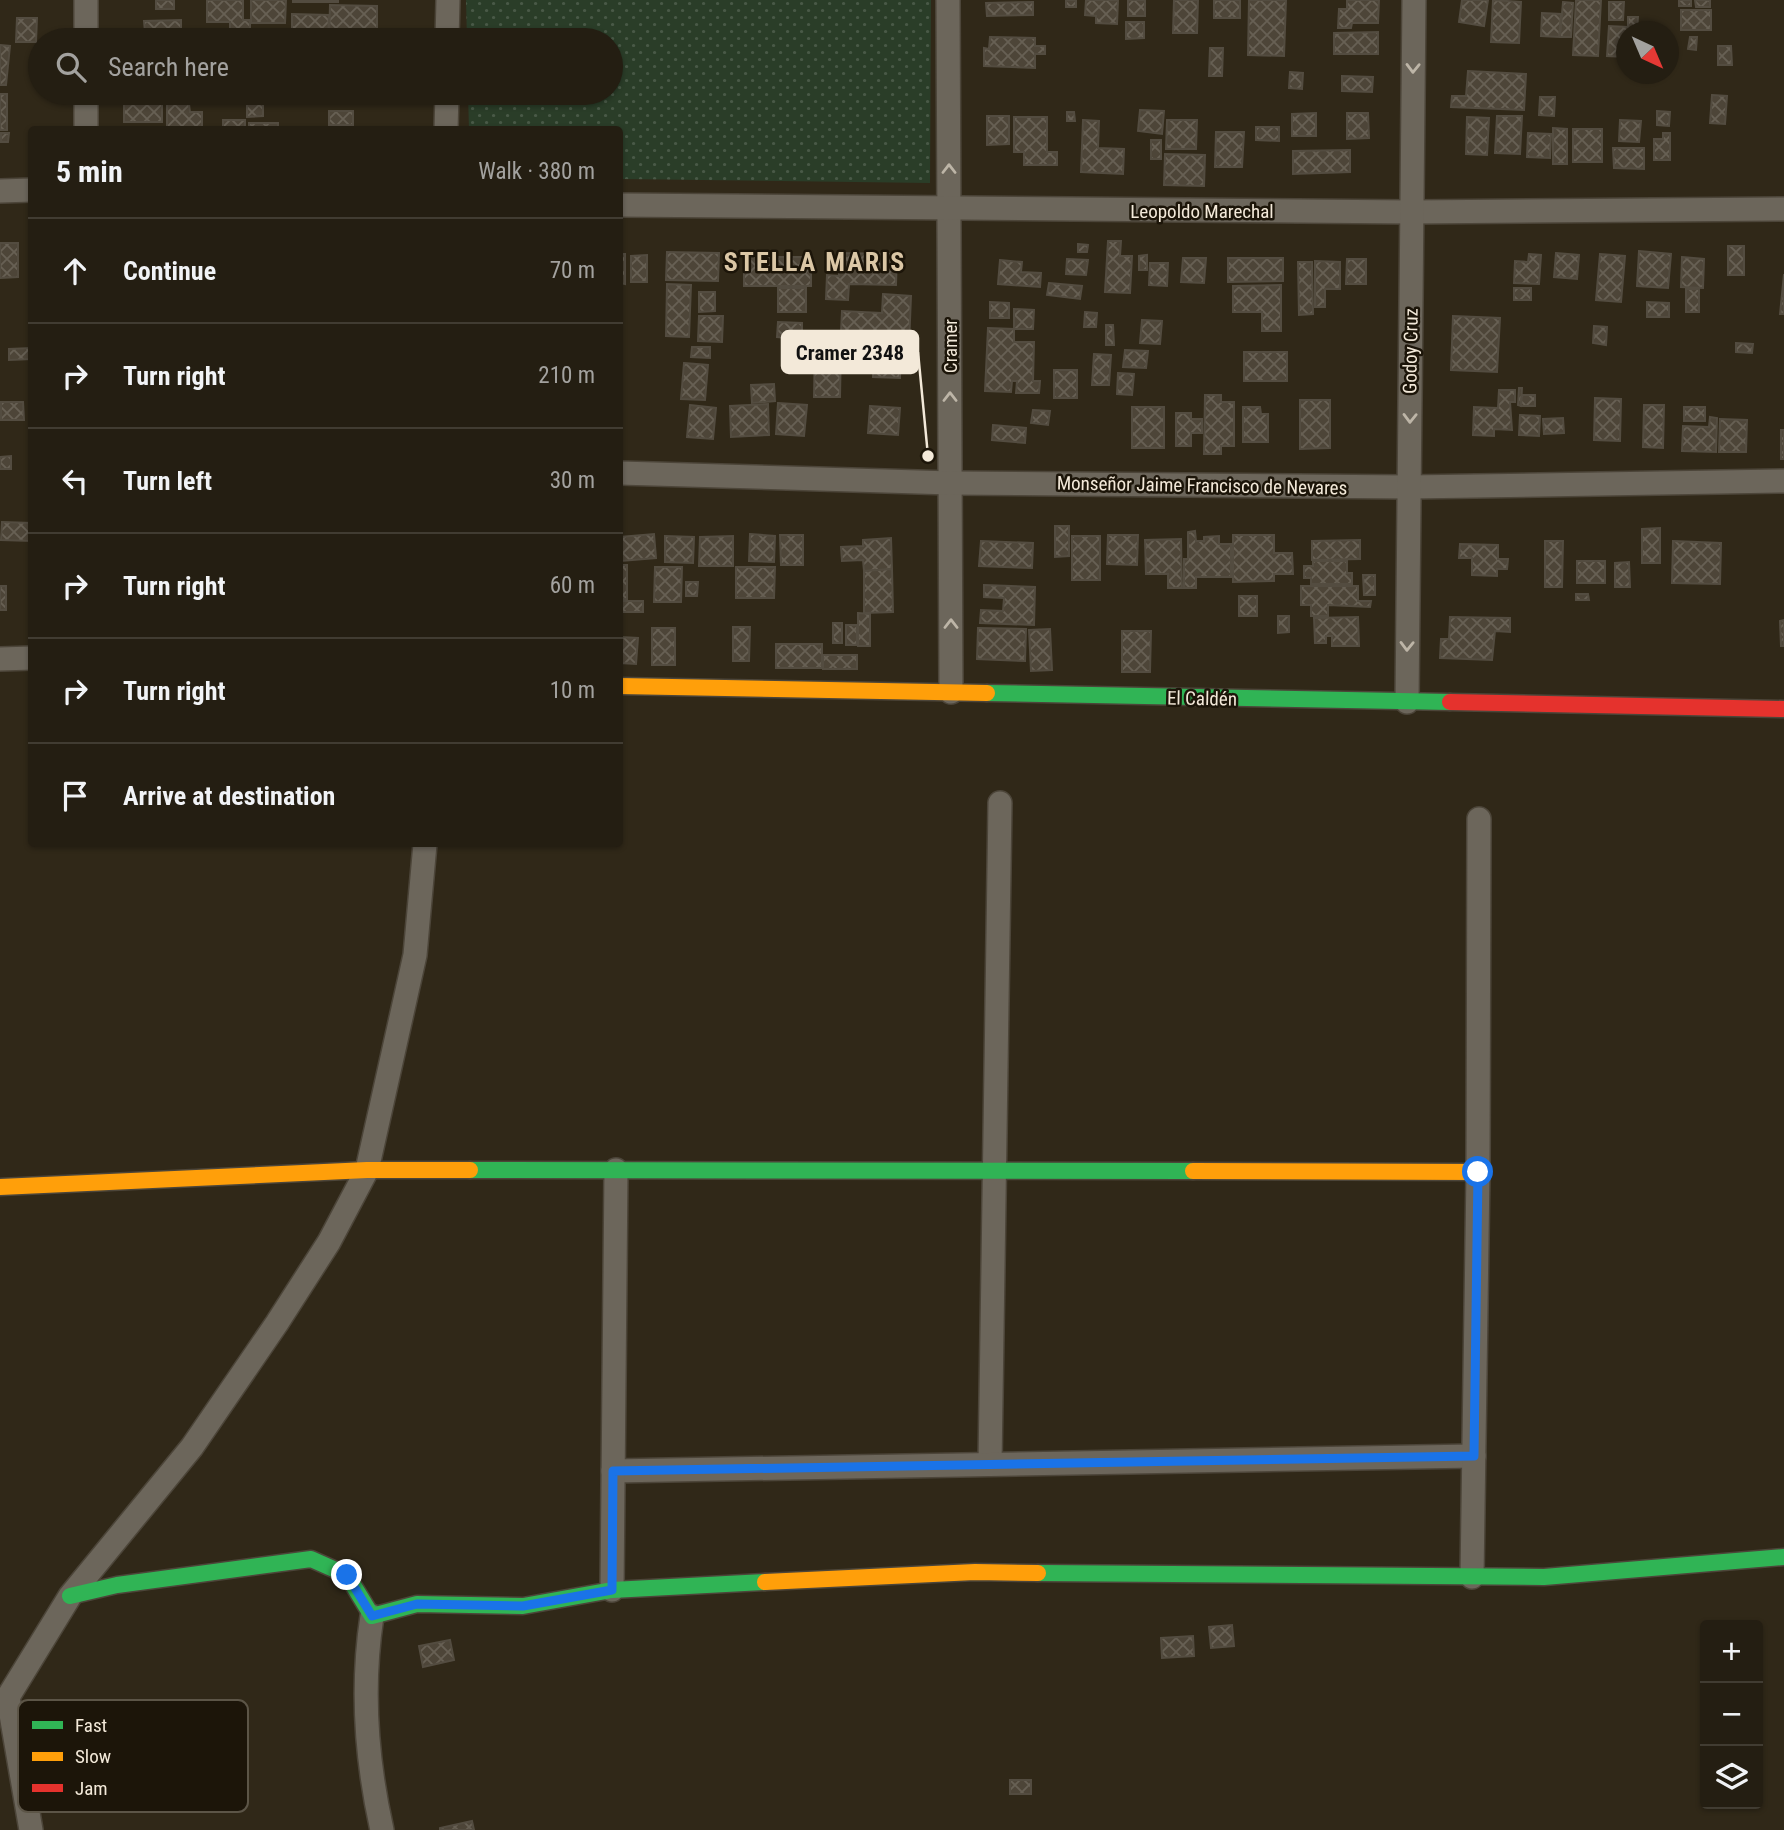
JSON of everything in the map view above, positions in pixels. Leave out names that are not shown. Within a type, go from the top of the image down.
[{"type":"street","points":[[86,0],[86,28]]},
{"type":"street","points":[[447,28],[448,0]]},
{"type":"street","name":"Cramer","points":[[948,0],[951,692]]},
{"type":"street","name":"Godoy Cruz","points":[[1406,702],[1414,0]]},
{"type":"street","points":[[86,105],[86,126]]},
{"type":"street","points":[[446,126],[447,105]]},
{"type":"street","points":[[0,191],[28,190]]},
{"type":"street","name":"Leopoldo Marechal","points":[[623,205],[1412,212],[1784,209]]},
{"type":"street","name":"Monseñor Jaime Francisco de Nevares","points":[[623,472],[951,483],[1409,487],[1784,481]]},
{"type":"street","points":[[0,659],[28,659]]},
{"type":"street","name":"El Caldén","points":[[623,685],[1784,709]]},
{"type":"street","points":[[990,1464],[1000,803]]},
{"type":"street","points":[[1472,1577],[1478,1172],[1479,819]]},
{"type":"street","points":[[18,1766],[4,1698],[70,1596],[192,1447],[277,1323],[328,1242],[367,1170],[415,955],[425,847]]},
{"type":"street","points":[[0,1187],[367,1170],[1478,1172]]},
{"type":"street","points":[[612,1590],[616,1170]]},
{"type":"street","points":[[613,1471],[1474,1456]]},
{"type":"street","points":[[372,1616],[417,1604],[523,1606],[612,1590],[975,1572],[1544,1577],[1784,1557]]},
{"type":"street","points":[[70,1596],[117,1585],[311,1559],[347,1575],[372,1616],[365,1662],[370,1775],[382,1830]]},
{"type":"street","points":[[27,1812],[31,1830]]},
{"type":"green space","points":[[466,0],[931,0],[930,183],[623,179],[623,126],[469,126],[468,105],[623,105],[623,28],[467,28]]},
{"type":"building","points":[[156,0],[174,0],[174,9],[156,9]]},
{"type":"building","points":[[207,0],[243,0],[243,20],[250,20],[250,28],[230,28],[230,22],[207,22]]},
{"type":"building","points":[[251,0],[286,0],[285,23],[251,23]]},
{"type":"building","points":[[338,0],[338,2],[293,2]]},
{"type":"building","points":[[1066,0],[1076,0],[1076,7],[1066,7]]},
{"type":"building","points":[[1086,0],[1118,0],[1117,24],[1096,23],[1096,16],[1085,15]]},
{"type":"building","points":[[1128,0],[1145,0],[1145,16],[1128,16]]},
{"type":"building","points":[[1174,0],[1198,0],[1197,33],[1173,33]]},
{"type":"building","points":[[1214,0],[1240,0],[1240,18],[1214,18]]},
{"type":"building","points":[[1249,0],[1286,0],[1284,56],[1248,55]]},
{"type":"building","points":[[1347,0],[1379,0],[1378,23],[1352,23],[1351,28],[1338,28],[1339,9],[1347,9]]},
{"type":"building","points":[[1462,0],[1488,0],[1484,26],[1459,22]]},
{"type":"building","points":[[1493,0],[1521,2],[1519,43],[1491,42]]},
{"type":"building","points":[[1576,0],[1601,0],[1598,56],[1573,55]]},
{"type":"building","points":[[1679,0],[1691,0],[1691,6],[1679,6]]},
{"type":"building","points":[[1695,0],[1710,0],[1710,7],[1696,7]]},
{"type":"building","points":[[1033,2],[1033,15],[987,16],[986,3]]},
{"type":"building","points":[[1563,2],[1573,3],[1571,37],[1560,37]]},
{"type":"building","points":[[1609,2],[1624,2],[1623,20],[1609,20]]},
{"type":"building","points":[[330,5],[377,6],[377,28],[329,28]]},
{"type":"building","points":[[1681,10],[1711,10],[1711,30],[1681,30]]},
{"type":"building","points":[[1542,13],[1561,14],[1559,37],[1541,36]]},
{"type":"building","points":[[292,14],[329,15],[328,28],[292,28]]},
{"type":"building","points":[[1628,17],[1638,17],[1638,21],[1628,21]]},
{"type":"building","points":[[17,18],[37,18],[37,28],[28,28],[28,42],[16,42]]},
{"type":"building","points":[[181,20],[181,28],[145,28],[144,21]]},
{"type":"building","points":[[1126,22],[1144,22],[1144,38],[1126,39]]},
{"type":"building","points":[[1609,26],[1616,26],[1616,56],[1607,56]]},
{"type":"building","points":[[1378,32],[1378,54],[1334,54],[1334,33]]},
{"type":"building","points":[[990,37],[1035,38],[1035,46],[1045,46],[1045,54],[1035,54],[1035,68],[984,66],[984,48],[989,49]]},
{"type":"building","points":[[1690,37],[1697,37],[1696,50],[1688,49]]},
{"type":"building","points":[[0,45],[10,46],[6,85],[0,85]]},
{"type":"building","points":[[1718,46],[1731,46],[1732,65],[1718,65]]},
{"type":"building","points":[[1210,48],[1223,48],[1222,76],[1209,76]]},
{"type":"building","points":[[1468,71],[1526,74],[1524,110],[1451,107],[1452,96],[1466,96]]},
{"type":"building","points":[[1290,72],[1303,73],[1302,89],[1289,88]]},
{"type":"building","points":[[1342,76],[1373,77],[1372,92],[1342,91]]},
{"type":"building","points":[[0,94],[7,94],[7,130],[0,130]]},
{"type":"building","points":[[1712,95],[1727,96],[1725,124],[1710,123]]},
{"type":"building","points":[[1540,97],[1555,97],[1554,116],[1539,115]]},
{"type":"building","points":[[124,105],[162,105],[162,122],[124,122]]},
{"type":"building","points":[[167,105],[189,105],[190,112],[202,112],[202,126],[167,126]]},
{"type":"building","points":[[247,105],[263,105],[263,116],[247,117]]},
{"type":"building","points":[[1140,110],[1164,111],[1162,134],[1138,131]]},
{"type":"building","points":[[329,111],[353,111],[353,125],[329,125]]},
{"type":"building","points":[[1657,111],[1670,112],[1669,126],[1657,125]]},
{"type":"building","points":[[1067,112],[1074,112],[1075,121],[1067,121]]},
{"type":"building","points":[[1316,113],[1316,136],[1292,136],[1292,114]]},
{"type":"building","points":[[1347,113],[1368,113],[1369,138],[1347,139]]},
{"type":"building","points":[[987,116],[1009,116],[1009,144],[987,145]]},
{"type":"building","points":[[1497,116],[1522,116],[1520,154],[1495,153]]},
{"type":"building","points":[[1014,117],[1047,117],[1047,152],[1057,152],[1057,165],[1024,165],[1024,152],[1014,152]]},
{"type":"building","points":[[1467,117],[1489,118],[1487,155],[1466,154]]},
{"type":"building","points":[[223,120],[245,120],[245,126],[223,126]]},
{"type":"building","points":[[1083,120],[1099,121],[1098,148],[1124,149],[1123,174],[1081,172]]},
{"type":"building","points":[[1167,120],[1197,120],[1196,149],[1166,149]]},
{"type":"building","points":[[1620,120],[1641,121],[1639,142],[1619,141]]},
{"type":"building","points":[[249,123],[278,123],[278,126],[249,126]]},
{"type":"building","points":[[1256,127],[1279,127],[1279,141],[1256,140]]},
{"type":"building","points":[[1553,128],[1567,129],[1567,164],[1553,164]]},
{"type":"building","points":[[1573,129],[1602,129],[1602,162],[1573,162]]},
{"type":"building","points":[[1216,132],[1244,132],[1242,167],[1215,167]]},
{"type":"building","points":[[1,133],[9,133],[8,142],[1,142]]},
{"type":"building","points":[[1528,133],[1551,134],[1550,158],[1527,157]]},
{"type":"building","points":[[1663,133],[1670,133],[1670,160],[1654,160],[1654,139],[1663,139]]},
{"type":"building","points":[[1151,140],[1161,140],[1161,159],[1151,159]]},
{"type":"building","points":[[1613,148],[1644,148],[1644,169],[1614,168]]},
{"type":"building","points":[[1350,150],[1350,172],[1293,174],[1293,151]]},
{"type":"building","points":[[1165,154],[1205,155],[1204,186],[1164,185]]},
{"type":"building","points":[[1108,241],[1121,241],[1120,256],[1132,256],[1130,293],[1105,292]]},
{"type":"building","points":[[0,243],[18,243],[18,277],[0,278]]},
{"type":"building","points":[[1078,244],[1088,245],[1087,252],[1078,252]]},
{"type":"building","points":[[1728,246],[1744,246],[1744,275],[1728,275]]},
{"type":"building","points":[[1639,251],[1671,254],[1668,288],[1637,286]]},
{"type":"building","points":[[667,252],[719,253],[718,281],[666,280]]},
{"type":"building","points":[[839,253],[897,254],[896,285],[849,284],[848,300],[826,299],[827,275],[839,276]]},
{"type":"building","points":[[1556,253],[1579,255],[1577,279],[1554,277]]},
{"type":"building","points":[[623,254],[625,254],[623,284]]},
{"type":"building","points":[[1529,254],[1541,255],[1539,284],[1514,283],[1515,261],[1528,262]]},
{"type":"building","points":[[1600,254],[1625,256],[1621,302],[1596,300]]},
{"type":"building","points":[[647,255],[647,282],[631,282],[631,256]]},
{"type":"building","points":[[1147,255],[1147,270],[1139,270],[1139,256]]},
{"type":"building","points":[[744,257],[811,257],[811,286],[744,286]]},
{"type":"building","points":[[1682,257],[1704,259],[1703,288],[1681,287]]},
{"type":"building","points":[[1183,258],[1206,258],[1204,283],[1181,282]]},
{"type":"building","points":[[1228,258],[1283,258],[1283,281],[1228,282]]},
{"type":"building","points":[[1067,259],[1088,260],[1086,275],[1066,274]]},
{"type":"building","points":[[1347,259],[1366,259],[1366,284],[1346,284]]},
{"type":"building","points":[[1000,260],[1022,262],[1021,272],[1041,273],[1040,287],[998,284]]},
{"type":"building","points":[[1315,261],[1340,262],[1340,289],[1325,289],[1325,307],[1315,307]]},
{"type":"building","points":[[1298,262],[1312,262],[1313,314],[1299,315]]},
{"type":"building","points":[[1150,263],[1168,263],[1167,286],[1149,285]]},
{"type":"building","points":[[1784,274],[1784,314],[1780,314]]},
{"type":"building","points":[[1049,283],[1082,286],[1080,299],[1047,295]]},
{"type":"building","points":[[667,284],[691,285],[689,337],[666,336]]},
{"type":"building","points":[[1281,285],[1281,331],[1262,331],[1262,312],[1233,312],[1233,286]]},
{"type":"building","points":[[778,288],[806,288],[806,312],[778,312]]},
{"type":"building","points":[[1514,288],[1531,288],[1531,300],[1514,300]]},
{"type":"building","points":[[1686,289],[1699,289],[1699,312],[1686,312]]},
{"type":"building","points":[[699,292],[715,292],[715,311],[699,312]]},
{"type":"building","points":[[883,294],[911,296],[909,345],[866,343],[866,333],[841,332],[842,311],[882,313]]},
{"type":"building","points":[[990,302],[1009,303],[1009,318],[990,318]]},
{"type":"building","points":[[1647,302],[1669,303],[1669,317],[1647,317]]},
{"type":"building","points":[[1014,309],[1034,310],[1033,329],[1014,329]]},
{"type":"building","points":[[1085,312],[1097,313],[1096,327],[1084,327]]},
{"type":"building","points":[[699,316],[723,316],[722,342],[698,341]]},
{"type":"building","points":[[1453,316],[1500,318],[1497,372],[1451,370]]},
{"type":"building","points":[[1142,320],[1162,321],[1160,344],[1140,343]]},
{"type":"building","points":[[778,322],[802,323],[802,339],[777,337]]},
{"type":"building","points":[[1106,325],[1113,325],[1114,345],[1106,345]]},
{"type":"building","points":[[1594,326],[1607,327],[1606,345],[1593,343]]},
{"type":"building","points":[[988,328],[1014,329],[1014,342],[1034,342],[1033,381],[1040,381],[1039,393],[1016,393],[1017,381],[1012,381],[1011,392],[985,391]]},
{"type":"building","points":[[1736,343],[1753,344],[1752,353],[1736,352]]},
{"type":"building","points":[[815,345],[841,346],[840,397],[814,397]]},
{"type":"building","points":[[692,347],[710,347],[710,358],[691,357]]},
{"type":"building","points":[[874,347],[901,348],[900,378],[873,377]]},
{"type":"building","points":[[28,348],[28,359],[9,360],[9,349]]},
{"type":"building","points":[[1125,350],[1148,351],[1146,368],[1123,367]]},
{"type":"building","points":[[1244,352],[1287,352],[1287,381],[1244,381]]},
{"type":"building","points":[[1094,354],[1111,355],[1109,385],[1092,385]]},
{"type":"building","points":[[684,363],[708,365],[705,400],[681,399]]},
{"type":"building","points":[[1054,370],[1077,370],[1077,398],[1054,398]]},
{"type":"building","points":[[1118,373],[1134,374],[1132,395],[1117,394]]},
{"type":"building","points":[[774,384],[775,401],[752,403],[751,385]]},
{"type":"building","points":[[1519,388],[1522,388],[1521,406],[1518,405]]},
{"type":"building","points":[[1499,390],[1515,390],[1515,402],[1510,402],[1512,430],[1494,429],[1494,436],[1473,435],[1474,407],[1498,408]]},
{"type":"building","points":[[1205,395],[1221,395],[1221,402],[1234,402],[1234,446],[1221,446],[1221,454],[1204,454]]},
{"type":"building","points":[[1522,395],[1535,395],[1535,406],[1521,406]]},
{"type":"building","points":[[1595,398],[1621,399],[1620,441],[1594,440]]},
{"type":"building","points":[[1300,400],[1330,400],[1330,448],[1300,449]]},
{"type":"building","points":[[1,402],[23,402],[24,420],[1,420]]},
{"type":"building","points":[[778,403],[807,405],[804,436],[776,434]]},
{"type":"building","points":[[768,404],[769,435],[731,437],[730,406]]},
{"type":"building","points":[[690,405],[716,408],[713,439],[687,437]]},
{"type":"building","points":[[1644,405],[1664,405],[1663,448],[1643,447]]},
{"type":"building","points":[[870,406],[900,408],[898,435],[868,433]]},
{"type":"building","points":[[1132,407],[1164,407],[1164,448],[1132,448]]},
{"type":"building","points":[[1243,407],[1260,407],[1261,414],[1268,414],[1268,442],[1243,442]]},
{"type":"building","points":[[1684,407],[1705,407],[1705,421],[1684,421]]},
{"type":"building","points":[[1033,410],[1050,411],[1048,425],[1031,423]]},
{"type":"building","points":[[1176,413],[1191,413],[1191,419],[1202,419],[1202,433],[1191,433],[1191,446],[1176,446]]},
{"type":"building","points":[[1520,415],[1540,416],[1539,436],[1519,435]]},
{"type":"building","points":[[1710,417],[1717,418],[1716,452],[1682,451],[1683,426],[1709,427]]},
{"type":"building","points":[[1563,418],[1564,433],[1544,434],[1543,419]]},
{"type":"building","points":[[1720,419],[1747,420],[1746,452],[1719,452]]},
{"type":"building","points":[[993,425],[1026,428],[1025,443],[992,440]]},
{"type":"building","points":[[1781,430],[1784,430],[1784,459],[1781,459]]},
{"type":"building","points":[[11,456],[11,469],[0,469],[0,457]]},
{"type":"building","points":[[2,522],[28,523],[28,541],[1,540]]},
{"type":"building","points":[[1055,526],[1069,526],[1069,556],[1055,557]]},
{"type":"building","points":[[1660,528],[1660,563],[1642,563],[1642,529]]},
{"type":"building","points":[[1195,531],[1196,541],[1204,541],[1204,537],[1219,536],[1219,544],[1231,544],[1231,577],[1196,577],[1196,588],[1184,588],[1188,532]]},
{"type":"building","points":[[654,534],[656,558],[623,561],[623,537]]},
{"type":"building","points":[[750,534],[775,536],[774,562],[749,561]]},
{"type":"building","points":[[780,535],[803,535],[803,565],[781,565]]},
{"type":"building","points":[[1108,535],[1138,535],[1137,565],[1107,564]]},
{"type":"building","points":[[1233,535],[1274,535],[1274,553],[1292,553],[1293,574],[1274,574],[1274,581],[1233,582]]},
{"type":"building","points":[[665,536],[694,537],[693,563],[665,562]]},
{"type":"building","points":[[733,536],[733,566],[699,566],[700,537]]},
{"type":"building","points":[[1072,536],[1100,536],[1100,580],[1072,580]]},
{"type":"building","points":[[891,538],[892,569],[864,571],[863,560],[842,561],[841,547],[863,546],[863,540]]},
{"type":"building","points":[[1181,539],[1182,588],[1168,588],[1168,574],[1146,574],[1145,540]]},
{"type":"building","points":[[1360,540],[1360,559],[1312,560],[1312,541]]},
{"type":"building","points":[[981,541],[1033,543],[1032,568],[979,566]]},
{"type":"building","points":[[1545,541],[1563,541],[1562,587],[1545,587]]},
{"type":"building","points":[[1673,541],[1721,543],[1720,584],[1672,583]]},
{"type":"building","points":[[1460,544],[1498,545],[1498,559],[1508,559],[1507,569],[1497,569],[1497,576],[1472,575],[1472,558],[1459,558]]},
{"type":"building","points":[[1313,561],[1347,561],[1347,573],[1352,573],[1352,584],[1311,584],[1311,578],[1304,578],[1304,566],[1313,566]]},
{"type":"building","points":[[1577,561],[1605,561],[1605,583],[1577,583]]},
{"type":"building","points":[[1629,562],[1630,587],[1615,587],[1615,563]]},
{"type":"building","points":[[623,565],[627,565],[627,599],[623,599]]},
{"type":"building","points":[[655,567],[682,567],[681,602],[654,602]]},
{"type":"building","points":[[736,567],[775,567],[774,598],[736,598]]},
{"type":"building","points":[[892,569],[893,612],[864,613],[864,571]]},
{"type":"building","points":[[1363,575],[1375,575],[1375,595],[1364,595]]},
{"type":"building","points":[[686,582],[698,582],[697,596],[686,596]]},
{"type":"building","points":[[984,585],[1035,587],[1034,625],[980,623],[981,610],[1003,611],[1004,598],[984,597]]},
{"type":"building","points":[[0,586],[6,586],[6,610],[0,610]]},
{"type":"building","points":[[1301,586],[1358,586],[1358,601],[1371,601],[1370,607],[1328,605],[1328,616],[1311,616],[1311,605],[1301,605]]},
{"type":"building","points":[[1576,594],[1588,594],[1589,600],[1576,600]]},
{"type":"building","points":[[1239,596],[1257,596],[1257,616],[1239,616]]},
{"type":"building","points":[[623,601],[643,601],[643,612],[623,612]]},
{"type":"building","points":[[858,613],[870,614],[870,646],[858,646]]},
{"type":"building","points":[[1278,616],[1289,616],[1289,632],[1278,633]]},
{"type":"building","points":[[1358,617],[1359,646],[1332,646],[1332,636],[1326,636],[1326,643],[1315,643],[1314,618]]},
{"type":"building","points":[[1450,617],[1510,618],[1510,632],[1495,631],[1492,660],[1440,658],[1441,639],[1449,639]]},
{"type":"building","points":[[1784,620],[1784,646],[1781,646],[1780,621]]},
{"type":"building","points":[[833,623],[842,623],[842,643],[833,643]]},
{"type":"building","points":[[846,625],[857,625],[857,645],[846,645]]},
{"type":"building","points":[[733,627],[750,627],[749,661],[733,661]]},
{"type":"building","points":[[652,628],[675,628],[675,665],[652,665]]},
{"type":"building","points":[[978,628],[1026,629],[1025,661],[977,659]]},
{"type":"building","points":[[1050,629],[1052,670],[1031,671],[1029,630]]},
{"type":"building","points":[[1122,631],[1151,631],[1150,672],[1122,672]]},
{"type":"building","points":[[623,637],[638,638],[636,664],[623,663]]},
{"type":"building","points":[[776,644],[822,644],[822,668],[776,668]]},
{"type":"building","points":[[823,655],[857,655],[857,669],[823,669]]},
{"type":"building","points":[[1232,1625],[1234,1646],[1211,1648],[1209,1627]]},
{"type":"building","points":[[1193,1636],[1194,1656],[1162,1658],[1161,1638]]},
{"type":"building","points":[[450,1640],[454,1660],[423,1667],[419,1646]]},
{"type":"building","points":[[1010,1780],[1031,1780],[1031,1794],[1010,1794]]},
{"type":"building","points":[[472,1821],[474,1830],[440,1830],[440,1828]]},
{"type":"traffic: fast","points":[[987,693],[1450,702]]},
{"type":"traffic: fast","points":[[470,1170],[1193,1171]]},
{"type":"traffic: fast","points":[[1038,1573],[1544,1577],[1784,1557]]},
{"type":"traffic: fast","points":[[70,1596],[117,1585],[311,1559],[347,1575],[372,1616],[417,1604],[523,1606],[612,1590],[765,1582]]},
{"type":"traffic: slow","points":[[623,686],[987,693]]},
{"type":"traffic: slow","points":[[0,1187],[367,1170],[470,1170]]},
{"type":"traffic: slow","points":[[1193,1171],[1478,1172]]},
{"type":"traffic: slow","points":[[765,1582],[975,1572],[1038,1573]]},
{"type":"traffic: jam","points":[[1450,702],[1784,709]]},
{"type":"place","name":"Cramer 2348","points":[[928,456]]},
{"type":"district","name":"STELLA MARIS","points":[[815,262]]},
{"type":"route","points":[[347,1575],[372,1616],[417,1604],[523,1606],[612,1590],[613,1471],[1474,1456],[1478,1172]]}]
